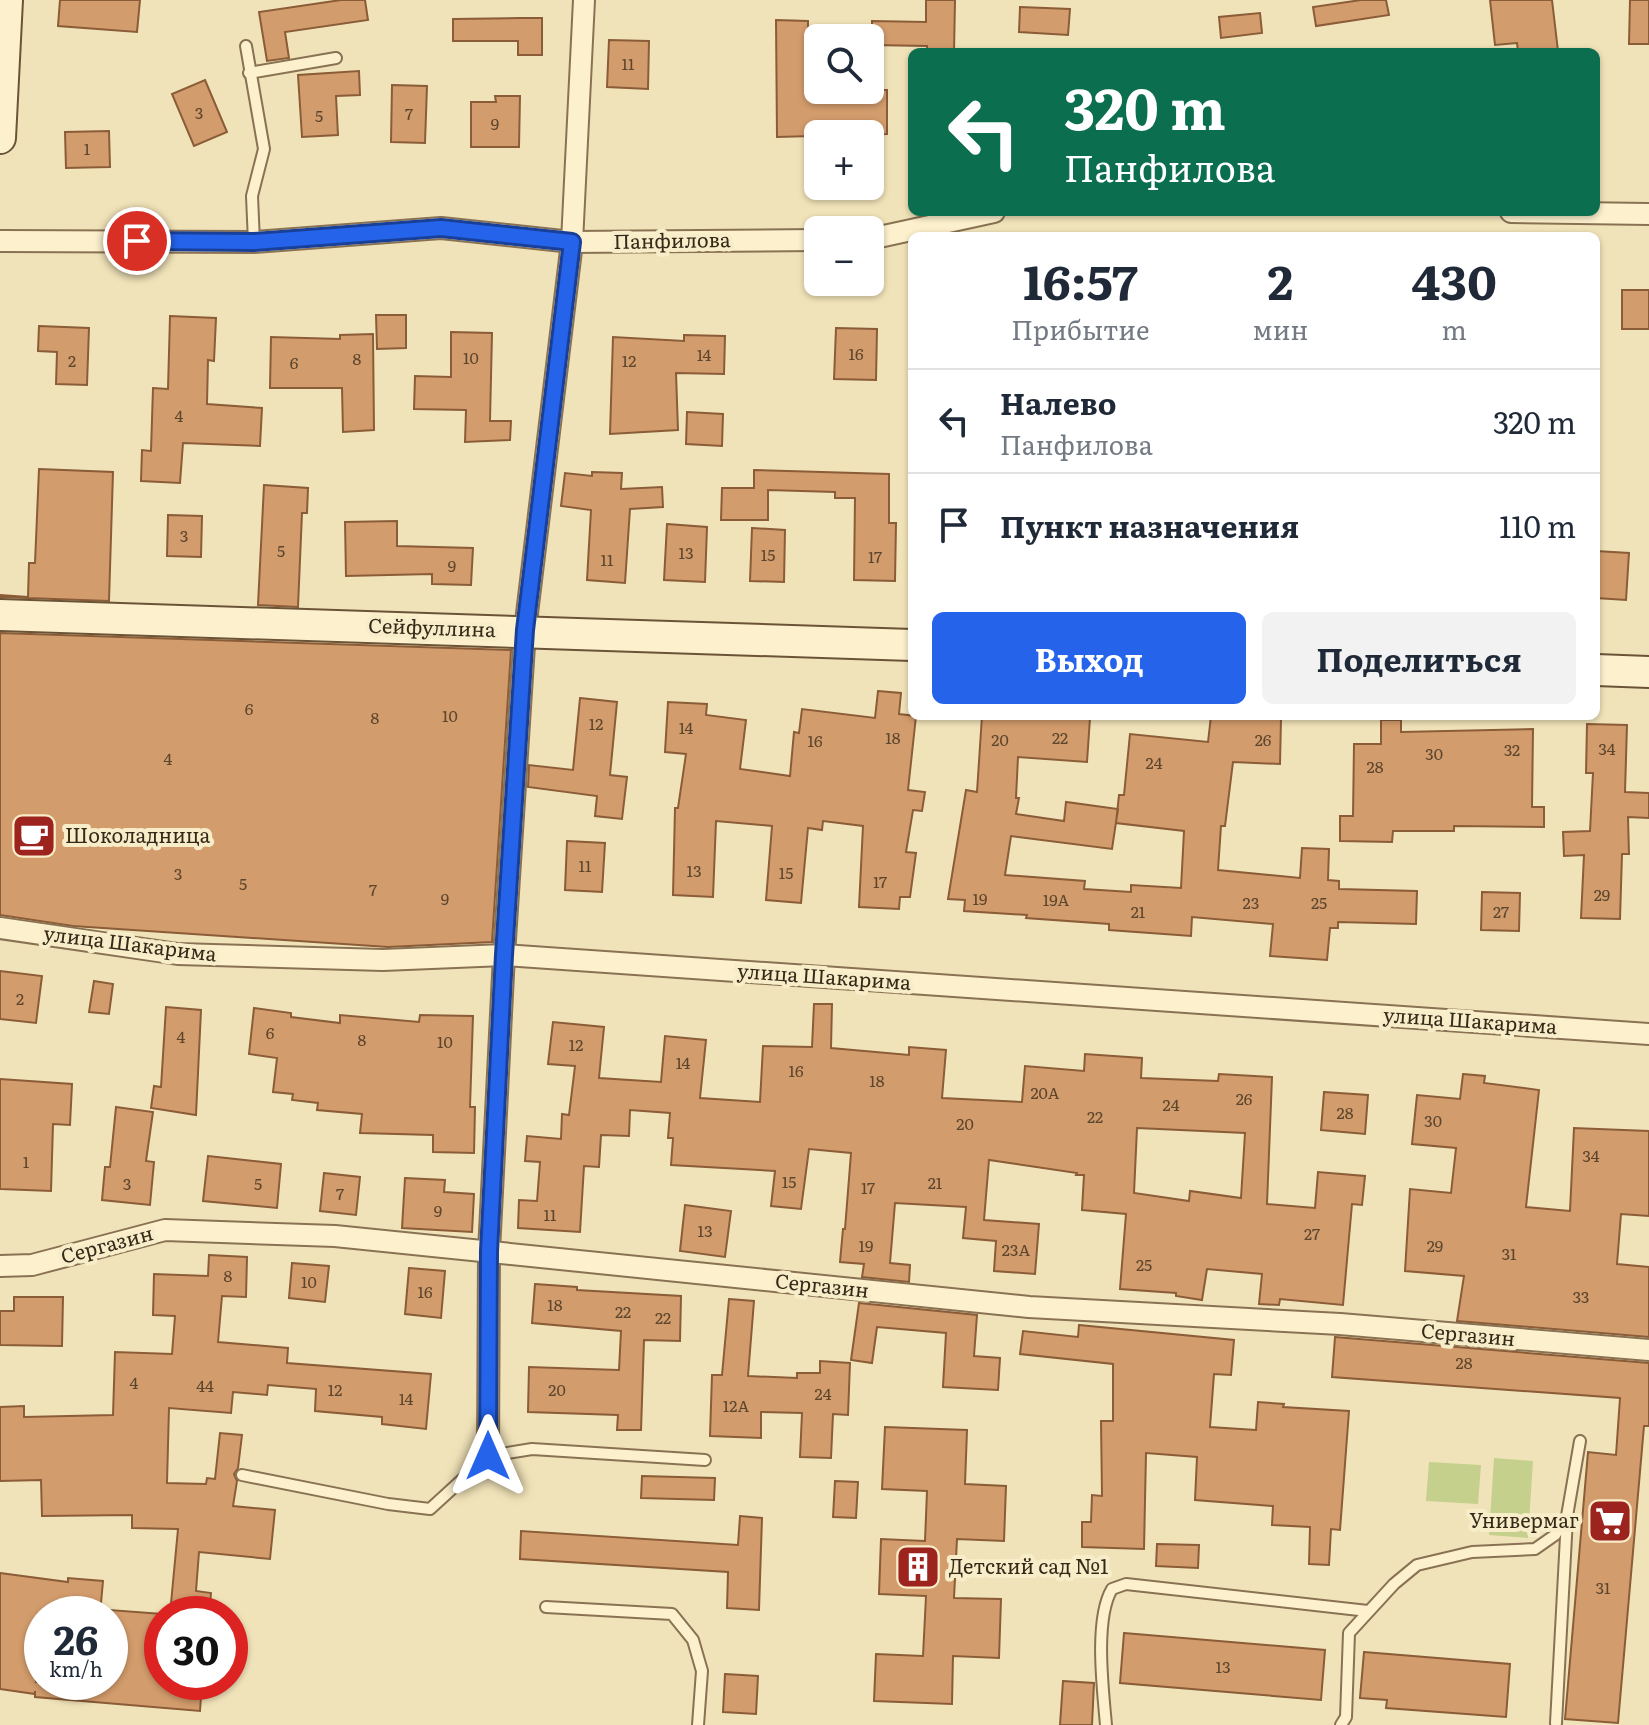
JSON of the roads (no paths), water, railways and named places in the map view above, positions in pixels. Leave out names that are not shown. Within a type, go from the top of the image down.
[{"type":"main road","points":[[0,138],[7,0]]},
{"type":"main road","name":"Сейфуллина","points":[[0,615],[908,645]]},
{"type":"main road","points":[[1600,670],[1649,672]]},
{"type":"street","points":[[488,1456],[489,1251],[525,630],[572,242],[584,0]]},
{"type":"street","points":[[1600,213],[1649,214]]},
{"type":"street","points":[[884,236],[976,216]]},
{"type":"street","name":"Панфилова","points":[[0,241],[254,242],[441,228],[572,242],[804,240]]},
{"type":"street","name":"улица Шакарима","points":[[0,928],[178,954],[383,960],[504,955],[1649,1034]]},
{"type":"street","name":"Сергазин","points":[[0,1266],[32,1265],[165,1230],[335,1236],[1029,1307],[1340,1324],[1649,1350]]},
{"type":"lane","points":[[246,46],[264,149],[252,196],[254,242]]},
{"type":"lane","points":[[249,73],[336,58]]},
{"type":"lane","points":[[1556,1723],[1567,1516],[1580,1441]]},
{"type":"lane","points":[[242,1475],[388,1504],[430,1509],[488,1456],[532,1449],[705,1460]]},
{"type":"lane","points":[[1341,1725],[1346,1717],[1349,1633],[1394,1584],[1417,1565],[1472,1552],[1535,1549],[1555,1535],[1567,1516]]},
{"type":"lane","points":[[1106,1725],[1102,1658],[1105,1601],[1112,1589],[1126,1584],[1368,1611]]},
{"type":"lane","points":[[546,1607],[672,1614],[693,1640],[702,1671],[698,1725]]},
{"type":"place","name":"Шоколадница","points":[[34,836]]},
{"type":"place","name":"Универмаг","points":[[1610,1521]]},
{"type":"place","name":"Детский сад №1","points":[[918,1567]]}]
